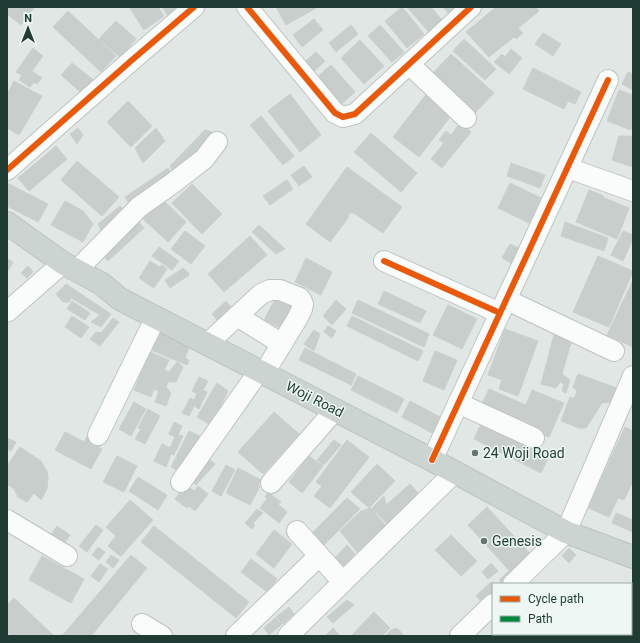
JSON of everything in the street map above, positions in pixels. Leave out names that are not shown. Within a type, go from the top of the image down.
[{"type":"main road","name":"Woji Road","points":[[7,223],[70,266],[102,284],[120,299],[455,472],[566,532],[633,556]]},
{"type":"street","points":[[7,170],[194,7]]},
{"type":"street","points":[[247,7],[335,114],[343,117],[355,114],[471,7]]},
{"type":"street","points":[[409,64],[466,118]]},
{"type":"street","points":[[432,460],[608,80]]},
{"type":"street","points":[[7,312],[70,266],[138,207],[204,159],[218,142]]},
{"type":"street","points":[[568,168],[633,191]]},
{"type":"street","points":[[384,261],[614,351]]},
{"type":"street","points":[[181,482],[282,344],[297,319],[303,304],[300,298],[280,290],[270,290],[261,294],[207,344]]},
{"type":"street","points":[[237,316],[282,344]]},
{"type":"street","points":[[98,436],[156,318]]},
{"type":"street","points":[[514,583],[566,532],[633,376]]},
{"type":"street","points":[[458,403],[534,438]]},
{"type":"street","points":[[271,483],[335,410]]},
{"type":"street","points":[[288,636],[455,472]]},
{"type":"street","points":[[7,520],[67,556]]},
{"type":"street","points":[[297,531],[343,582]]},
{"type":"street","points":[[236,636],[320,556]]},
{"type":"street","points":[[460,636],[492,605]]},
{"type":"street","points":[[142,624],[162,636]]},
{"type":"building","points":[[7,7],[35,7],[21,25],[7,14]]},
{"type":"building","points":[[129,7],[158,7],[164,16],[144,30]]},
{"type":"building","points":[[162,7],[181,7],[168,16]]},
{"type":"building","points":[[276,7],[318,7],[286,25]]},
{"type":"building","points":[[402,7],[424,34],[407,48],[385,21]]},
{"type":"building","points":[[407,7],[431,7],[442,20],[428,31]]},
{"type":"building","points":[[443,7],[457,7],[449,14]]},
{"type":"building","points":[[496,7],[536,7],[539,11],[518,28],[523,33],[516,39],[514,37],[489,57],[466,32]]},
{"type":"building","points":[[68,11],[116,56],[101,72],[53,27]]},
{"type":"building","points":[[314,19],[323,30],[302,47],[293,35]]},
{"type":"building","points":[[116,21],[136,39],[127,49],[130,52],[123,60],[99,39]]},
{"type":"building","points":[[351,25],[358,34],[336,52],[329,43]]},
{"type":"building","points":[[380,25],[404,52],[392,62],[368,36]]},
{"type":"building","points":[[543,33],[561,44],[553,56],[535,44]]},
{"type":"building","points":[[464,39],[496,69],[485,80],[453,51]]},
{"type":"building","points":[[360,40],[384,66],[364,84],[341,58]]},
{"type":"building","points":[[33,48],[43,56],[32,71],[42,78],[37,84],[34,82],[30,87],[19,80],[22,75],[16,72]]},
{"type":"building","points":[[511,49],[522,58],[509,74],[494,62],[502,54],[505,57]]},
{"type":"building","points":[[316,52],[325,61],[311,74],[301,65]]},
{"type":"building","points":[[451,54],[494,93],[475,113],[432,74]]},
{"type":"building","points":[[72,63],[96,82],[84,95],[61,75]]},
{"type":"building","points":[[331,65],[355,92],[338,107],[314,80]]},
{"type":"building","points":[[533,68],[581,92],[575,104],[568,101],[564,109],[523,89]]},
{"type":"building","points":[[628,72],[633,74],[633,90],[622,84]]},
{"type":"building","points":[[14,81],[42,96],[19,135],[7,128],[7,94]]},
{"type":"building","points":[[619,90],[633,95],[633,124],[631,130],[607,121]]},
{"type":"building","points":[[428,92],[454,112],[419,157],[393,137]]},
{"type":"building","points":[[290,94],[321,135],[300,152],[268,111]]},
{"type":"building","points":[[128,101],[152,126],[131,147],[107,122]]},
{"type":"building","points":[[261,116],[294,156],[283,165],[250,125]]},
{"type":"building","points":[[460,123],[471,132],[442,168],[431,159],[444,143],[439,140],[446,131],[451,135]]},
{"type":"building","points":[[78,128],[83,135],[77,144],[70,134]]},
{"type":"building","points":[[156,128],[165,141],[143,163],[135,148]]},
{"type":"building","points":[[205,130],[212,132],[197,156],[174,175],[170,166]]},
{"type":"building","points":[[371,133],[417,173],[401,192],[354,152]]},
{"type":"building","points":[[619,136],[633,136],[633,167],[612,160]]},
{"type":"building","points":[[56,146],[67,159],[29,191],[18,178]]},
{"type":"building","points":[[77,161],[119,197],[102,216],[61,180]]},
{"type":"building","points":[[511,163],[545,175],[540,188],[507,176]]},
{"type":"building","points":[[304,166],[312,177],[299,186],[291,175]]},
{"type":"building","points":[[347,167],[402,207],[383,233],[354,213],[349,213],[348,218],[330,242],[306,224]]},
{"type":"building","points":[[168,168],[174,177],[131,206],[125,197]]},
{"type":"building","points":[[287,180],[293,189],[270,205],[263,196]]},
{"type":"building","points":[[7,183],[48,204],[38,222],[7,206]]},
{"type":"building","points":[[510,183],[541,198],[529,223],[498,208]]},
{"type":"building","points":[[192,184],[222,214],[202,234],[172,203]]},
{"type":"building","points":[[589,190],[629,208],[617,239],[576,222]]},
{"type":"building","points":[[162,199],[186,222],[168,242],[143,219]]},
{"type":"building","points":[[65,201],[83,211],[93,224],[83,242],[51,225]]},
{"type":"building","points":[[120,206],[125,212],[102,232],[98,224]]},
{"type":"building","points":[[137,220],[144,228],[108,261],[101,253]]},
{"type":"building","points":[[565,222],[608,238],[604,251],[561,236]]},
{"type":"building","points":[[259,225],[285,249],[276,254],[252,232]]},
{"type":"building","points":[[185,231],[205,246],[191,264],[171,249]]},
{"type":"building","points":[[623,231],[633,235],[633,239],[623,261],[611,255]]},
{"type":"building","points":[[250,236],[267,255],[224,292],[208,274]]},
{"type":"building","points":[[510,244],[521,249],[513,264],[502,258]]},
{"type":"building","points":[[159,247],[179,261],[172,270],[152,256]]},
{"type":"building","points":[[598,256],[633,271],[609,327],[573,312]]},
{"type":"building","points":[[306,258],[332,272],[321,295],[295,282]]},
{"type":"building","points":[[7,259],[13,262],[7,272]]},
{"type":"building","points":[[150,261],[159,267],[162,265],[167,269],[154,288],[139,278]]},
{"type":"building","points":[[28,266],[33,272],[27,278],[21,273]]},
{"type":"building","points":[[183,268],[189,273],[189,275],[170,288],[165,280]]},
{"type":"building","points":[[633,280],[633,347],[607,335]]},
{"type":"building","points":[[66,284],[111,314],[101,327],[91,322],[100,315],[71,298],[69,302],[63,302],[56,294]]},
{"type":"building","points":[[384,291],[426,311],[420,323],[378,304]]},
{"type":"building","points":[[279,292],[297,302],[283,329],[264,320]]},
{"type":"building","points":[[336,300],[346,309],[332,325],[323,316]]},
{"type":"building","points":[[358,300],[429,334],[424,347],[352,313]]},
{"type":"building","points":[[72,301],[90,313],[85,320],[67,309]]},
{"type":"building","points":[[226,301],[232,308],[218,321],[212,314]]},
{"type":"building","points":[[448,305],[477,319],[462,349],[433,335]]},
{"type":"building","points":[[72,316],[89,327],[81,338],[65,327]]},
{"type":"building","points":[[352,316],[423,351],[418,361],[347,326]]},
{"type":"building","points":[[113,318],[119,322],[100,346],[90,339],[96,332],[101,333]]},
{"type":"building","points":[[328,326],[336,331],[332,338],[324,332]]},
{"type":"building","points":[[505,329],[538,341],[518,396],[499,389],[502,380],[488,375]]},
{"type":"building","points":[[314,330],[320,334],[314,351],[304,344]]},
{"type":"building","points":[[161,331],[191,343],[185,358],[189,360],[187,365],[149,349],[157,340]]},
{"type":"building","points":[[555,331],[573,336],[562,374],[570,380],[566,393],[562,391],[564,384],[560,382],[556,388],[541,384]]},
{"type":"building","points":[[305,348],[356,374],[351,385],[299,360]]},
{"type":"building","points":[[435,351],[457,360],[444,390],[423,381]]},
{"type":"building","points":[[150,352],[169,360],[164,370],[169,372],[177,362],[183,367],[176,382],[168,382],[166,387],[171,393],[166,406],[155,402],[159,391],[154,389],[151,397],[134,390]]},
{"type":"building","points":[[578,374],[617,388],[612,402],[602,403],[586,428],[579,428],[561,421],[570,397],[574,399],[577,391],[573,387]]},
{"type":"building","points":[[358,376],[404,399],[397,413],[351,390]]},
{"type":"building","points":[[199,377],[208,381],[203,390],[207,392],[199,409],[194,406],[189,416],[182,413],[190,398],[194,400],[197,394],[192,391]]},
{"type":"building","points":[[217,383],[228,391],[211,425],[197,417]]},
{"type":"building","points":[[489,389],[526,405],[532,390],[564,403],[549,437],[480,408]]},
{"type":"building","points":[[410,401],[442,418],[434,434],[402,417]]},
{"type":"building","points":[[134,402],[146,409],[131,436],[119,429]]},
{"type":"building","points":[[148,409],[160,416],[145,444],[135,439],[141,429],[138,428]]},
{"type":"building","points":[[274,412],[299,434],[263,474],[238,452]]},
{"type":"building","points":[[483,420],[550,454],[541,473],[474,439]]},
{"type":"building","points":[[174,422],[182,426],[178,435],[183,436],[174,455],[171,454],[166,467],[154,461],[162,444],[170,448],[175,437],[169,434]]},
{"type":"building","points":[[625,427],[633,431],[633,481],[624,500],[618,498],[609,517],[588,508]]},
{"type":"building","points":[[189,431],[203,438],[184,474],[171,467]]},
{"type":"building","points":[[65,432],[84,442],[88,435],[102,443],[99,448],[102,449],[91,469],[55,450]]},
{"type":"building","points":[[7,438],[16,442],[11,451],[7,449]]},
{"type":"building","points":[[334,440],[341,445],[324,465],[317,460]]},
{"type":"building","points":[[347,440],[369,457],[330,508],[314,496],[322,486],[316,482]]},
{"type":"building","points":[[20,447],[41,461],[47,471],[47,489],[41,500],[34,493],[27,502],[18,497],[14,489],[7,484],[7,466]]},
{"type":"building","points":[[117,456],[137,466],[124,492],[103,482]]},
{"type":"building","points":[[309,456],[323,466],[302,493],[289,482]]},
{"type":"building","points":[[207,457],[215,464],[196,485],[188,478]]},
{"type":"building","points":[[377,464],[395,481],[369,508],[351,492]]},
{"type":"building","points":[[226,465],[235,470],[221,496],[212,491]]},
{"type":"building","points":[[238,468],[261,480],[258,485],[260,486],[250,505],[226,493]]},
{"type":"building","points":[[138,477],[167,495],[158,510],[129,491]]},
{"type":"building","points":[[186,484],[194,491],[198,486],[208,494],[195,511],[189,506],[187,508],[175,499]]},
{"type":"building","points":[[410,484],[420,495],[388,525],[372,508],[384,496],[386,505]]},
{"type":"building","points":[[268,492],[281,502],[278,504],[287,512],[279,523],[260,508],[267,499],[265,497]]},
{"type":"building","points":[[347,498],[360,509],[323,546],[310,535]]},
{"type":"building","points":[[130,500],[153,520],[120,556],[108,546],[116,536],[106,527]]},
{"type":"building","points":[[487,507],[534,558],[514,576],[468,525]]},
{"type":"building","points":[[371,508],[386,526],[357,552],[340,531],[361,511]]},
{"type":"building","points":[[257,509],[263,513],[253,523],[255,525],[252,529],[245,523]]},
{"type":"building","points":[[616,513],[633,520],[633,532],[612,523]]},
{"type":"building","points":[[96,525],[103,530],[87,552],[79,546]]},
{"type":"building","points":[[57,526],[70,535],[64,544],[51,535]]},
{"type":"building","points":[[154,526],[249,602],[236,618],[141,542]]},
{"type":"building","points":[[274,530],[292,544],[274,568],[256,554]]},
{"type":"building","points":[[451,535],[477,561],[461,576],[435,550]]},
{"type":"building","points":[[347,545],[355,554],[342,567],[333,560]]},
{"type":"building","points":[[98,547],[105,552],[99,560],[92,555]]},
{"type":"building","points":[[569,548],[576,555],[569,563],[562,556]]},
{"type":"building","points":[[111,555],[119,560],[113,568],[106,562]]},
{"type":"building","points":[[131,555],[147,568],[91,636],[63,635]]},
{"type":"building","points":[[42,556],[84,579],[71,603],[29,580]]},
{"type":"building","points":[[251,559],[277,579],[267,592],[241,572]]},
{"type":"building","points":[[491,563],[498,571],[488,579],[482,572]]},
{"type":"building","points":[[100,564],[108,569],[99,582],[91,576]]},
{"type":"building","points":[[509,571],[514,578],[508,583],[502,583],[499,580]]},
{"type":"building","points":[[491,582],[492,583],[492,601],[486,607],[476,596]]},
{"type":"building","points":[[14,598],[54,636],[11,636],[7,632],[7,605]]},
{"type":"building","points":[[347,600],[354,605],[333,623],[327,617]]},
{"type":"building","points":[[289,607],[294,614],[283,624],[276,617]]},
{"type":"building","points":[[374,612],[390,628],[382,636],[351,636]]},
{"type":"building","points":[[275,618],[282,624],[269,635],[264,628]]},
{"type":"building","points":[[333,628],[340,636],[325,636]]},
{"type":"building","points":[[397,628],[402,633],[402,636],[385,636],[391,630]]},
{"type":"building","points":[[531,635],[574,635],[574,636]]},
{"type":"building","points":[[621,635],[622,636],[603,636]]},
{"type":"cycle path","points":[[7,170],[194,7]]},
{"type":"cycle path","points":[[247,7],[335,113],[343,117],[355,114],[471,7]]},
{"type":"cycle path","points":[[500,313],[608,80]]},
{"type":"cycle path","points":[[384,261],[500,313],[432,460]]},
{"type":"place","name":"24 Woji Road","points":[[475,453]]},
{"type":"place","name":"Genesis","points":[[484,541]]}]
